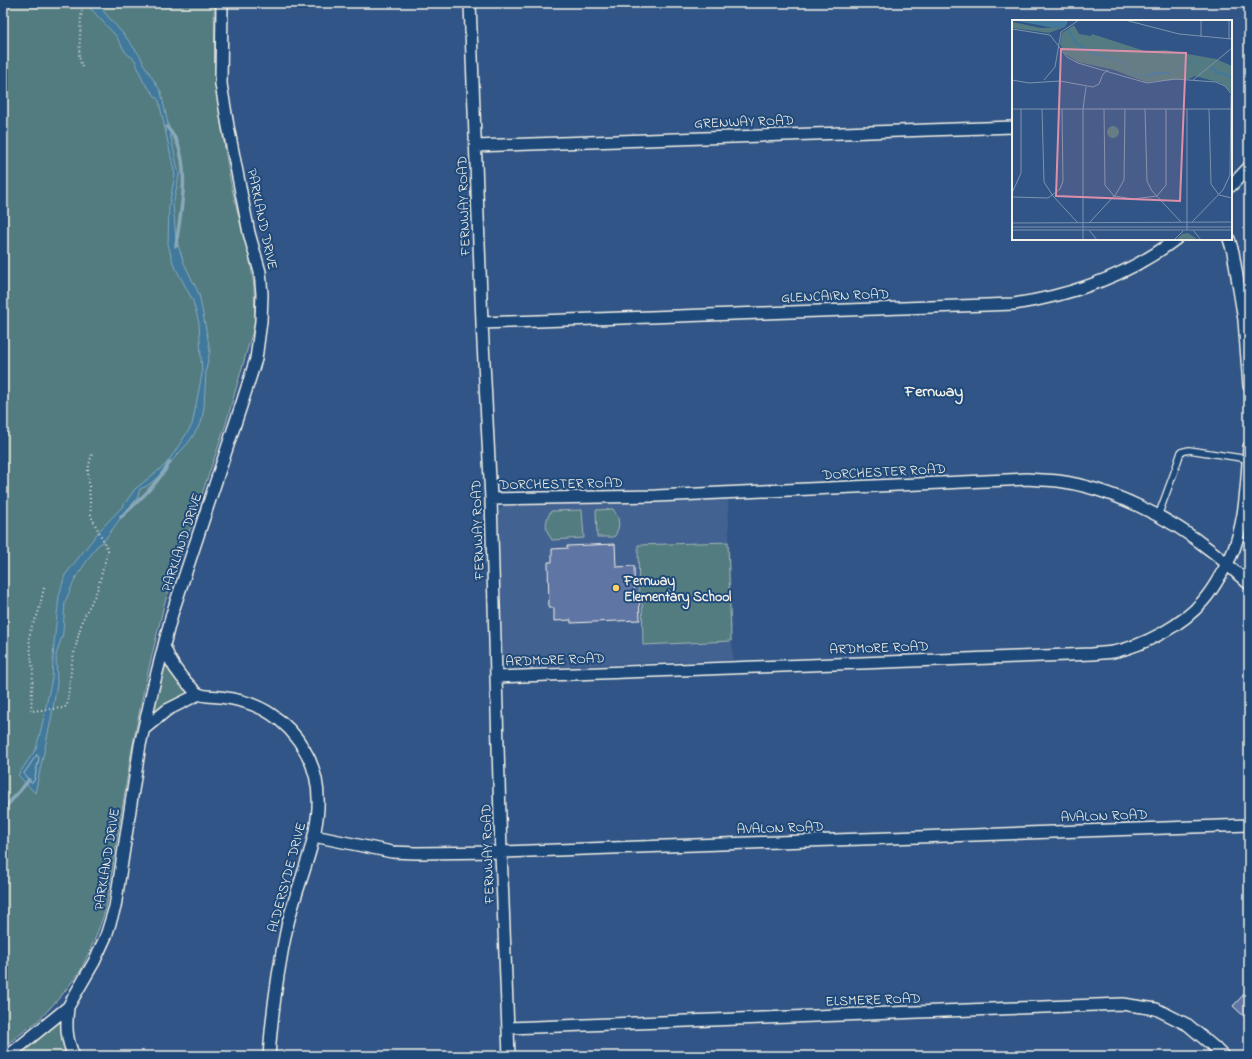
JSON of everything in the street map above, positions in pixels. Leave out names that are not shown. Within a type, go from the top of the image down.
[{"type":"street","name":"PARKLAND DRIVE","points":[[8,1056],[68,1007],[94,962],[106,936],[114,907],[140,745],[172,614],[256,359],[261,321],[262,294],[260,272],[249,233],[228,126],[222,84],[222,3]]},
{"type":"street","name":"FERNWAY ROAD","points":[[470,3],[482,323],[491,499],[501,852],[510,1056]]},
{"type":"street","name":"GRENWAY ROAD","points":[[476,146],[1012,127]]},
{"type":"street","points":[[1232,185],[1249,166]]},
{"type":"street","name":"GLENCAIRN ROAD","points":[[482,323],[1014,304],[1039,300],[1091,286],[1140,263],[1174,240]]},
{"type":"street","points":[[1229,240],[1233,252],[1244,320],[1249,386]]},
{"type":"street","name":"ARDMORE ROAD","points":[[497,677],[1114,652],[1154,637],[1187,616],[1202,602],[1228,564],[1236,545],[1240,530],[1249,446]]},
{"type":"street","name":"DORCHESTER ROAD","points":[[491,499],[656,496],[1027,479],[1058,481],[1089,488],[1118,497],[1149,510],[1211,550],[1249,584]]},
{"type":"street","points":[[144,729],[167,710],[199,694],[179,676],[170,662],[164,646]]},
{"type":"street","name":"ALDERSYDE DRIVE","points":[[199,694],[235,699],[271,713],[298,739],[309,757],[316,776],[319,799],[318,818],[314,836],[295,896],[281,955],[269,1056]]},
{"type":"street","name":"AVALON ROAD","points":[[314,836],[392,852],[501,852],[1249,825]]},
{"type":"street","name":"ELSMERE ROAD","points":[[509,1028],[1122,1004],[1156,1009],[1188,1025],[1223,1056]]},
{"type":"street","points":[[68,1007],[66,1029],[70,1049],[74,1056]]},
{"type":"lane","points":[[1158,516],[1173,478],[1181,452],[1189,450],[1248,459]]},
{"type":"path","points":[[82,67],[79,57],[83,3]]},
{"type":"path","points":[[44,588],[38,614],[31,628],[29,638],[33,671],[31,711],[67,706],[75,650],[82,620],[97,591],[108,550],[91,516],[88,470],[92,453]]},
{"type":"shaded area","name":"Fernway Elementary School","points":[[728,497],[733,660],[512,668],[507,667],[503,662],[497,516],[499,510],[504,506]]},
{"type":"green space","points":[[3,3],[214,3],[215,80],[231,184],[250,260],[254,287],[255,323],[225,427],[164,605],[144,689],[131,754],[106,909],[81,970],[62,995],[38,1021],[3,1047]]},
{"type":"green space","points":[[613,509],[619,523],[618,530],[614,537],[597,537],[596,510]]},
{"type":"green space","points":[[582,510],[584,538],[552,540],[546,526],[547,519],[551,511]]},
{"type":"green space","points":[[728,542],[731,641],[643,645],[642,595],[639,594],[638,545]]},
{"type":"green space","points":[[164,646],[199,694],[144,729]]},
{"type":"green space","points":[[68,1007],[74,1056],[8,1056]]},
{"type":"water","points":[[88,3],[102,3],[104,12],[141,57],[143,63],[161,92],[179,175],[173,205],[176,239],[184,263],[199,294],[210,350],[206,370],[204,408],[201,423],[189,442],[168,465],[162,474],[147,486],[140,489],[137,499],[125,512],[103,542],[97,546],[76,577],[65,602],[63,633],[56,655],[57,684],[51,720],[35,793],[18,775],[36,749],[42,725],[52,678],[59,596],[65,575],[100,530],[123,506],[135,489],[165,465],[174,453],[192,425],[202,374],[199,323],[193,301],[173,263],[168,244],[169,206],[175,175],[159,101],[143,81],[135,60],[126,53],[116,36],[92,10]]},
{"type":"building","points":[[615,544],[616,567],[634,566],[635,597],[639,597],[640,620],[571,623],[571,620],[554,621],[554,608],[549,608],[548,562],[552,562],[552,549],[568,548],[567,546]]},
{"type":"building","points":[[1247,991],[1249,993],[1249,1021],[1233,1006]]},
{"type":"waterway","points":[[167,127],[177,142],[183,167],[182,208],[176,246]]},
{"type":"waterway","points":[[121,517],[148,491],[170,462]]},
{"type":"waterway","points":[[3,810],[29,780]]},
{"type":"place","name":"Fernway Elementary School","points":[[616,588]]},
{"type":"district","name":"Fernway","points":[[934,390]]}]
